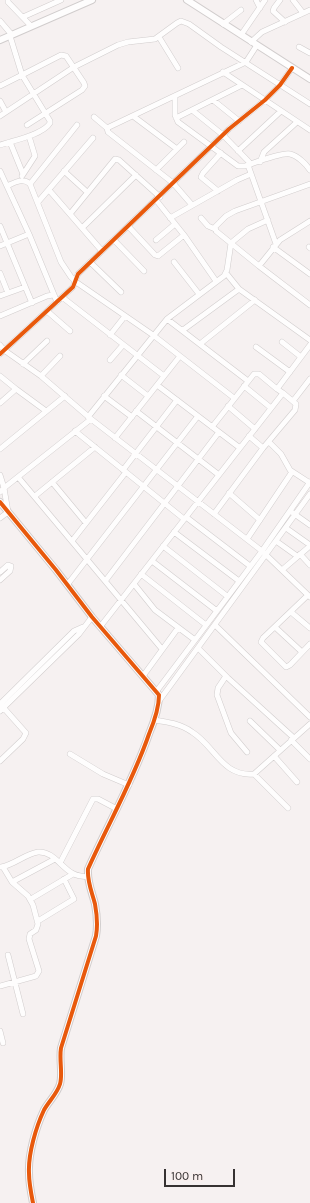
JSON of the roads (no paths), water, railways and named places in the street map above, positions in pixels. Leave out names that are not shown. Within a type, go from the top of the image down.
[{"type":"street","points":[[8,0],[8,2],[31,26]]},
{"type":"street","points":[[23,17],[61,0]]},
{"type":"street","points":[[0,40],[92,0]]},
{"type":"street","points":[[256,0],[260,8]]},
{"type":"street","points":[[241,35],[265,0]]},
{"type":"street","points":[[280,0],[273,11],[285,22]]},
{"type":"street","points":[[293,0],[303,13]]},
{"type":"street","points":[[191,1],[223,24],[310,79]]},
{"type":"street","points":[[223,24],[241,10]]},
{"type":"street","points":[[107,128],[247,60],[253,51],[254,44],[262,32],[310,10]]},
{"type":"street","points":[[0,21],[11,35],[22,75],[50,121],[50,125],[48,127],[29,136],[0,145]]},
{"type":"street","points":[[0,116],[74,67],[118,45],[128,42],[155,39],[176,23],[181,21],[185,22],[216,44],[247,60],[310,104]]},
{"type":"street","points":[[159,37],[178,68]]},
{"type":"street","points":[[299,46],[309,52]]},
{"type":"street","points":[[0,86],[60,55],[66,56],[74,67],[84,83],[84,88],[27,125]]},
{"type":"street","points":[[2,352],[74,287],[76,276],[90,262],[223,135],[265,100],[281,84],[292,68]]},
{"type":"street","points":[[223,72],[310,130]]},
{"type":"street","points":[[176,118],[242,85]]},
{"type":"street","points":[[174,96],[175,114],[181,125],[238,166],[250,165],[290,154],[308,167],[310,160]]},
{"type":"street","points":[[213,100],[239,121]]},
{"type":"street","points":[[0,101],[6,112]]},
{"type":"street","points":[[192,110],[223,135],[250,165],[251,174],[268,220],[274,245],[310,274]]},
{"type":"street","points":[[238,151],[281,111]]},
{"type":"street","points":[[133,116],[177,149]]},
{"type":"street","points":[[94,118],[107,128],[108,132],[173,183],[192,206]]},
{"type":"street","points":[[260,162],[264,152],[297,122]]},
{"type":"street","points":[[30,184],[77,125]]},
{"type":"street","points":[[22,180],[23,174],[35,156],[29,136]]},
{"type":"street","points":[[38,202],[93,138]]},
{"type":"street","points":[[10,142],[23,174]]},
{"type":"street","points":[[156,170],[184,142]]},
{"type":"street","points":[[218,191],[202,177],[203,173],[221,153]]},
{"type":"street","points":[[70,214],[115,159],[119,160],[158,198],[170,218],[184,235],[216,281]]},
{"type":"street","points":[[0,171],[29,234],[57,302]]},
{"type":"street","points":[[64,171],[87,192]]},
{"type":"street","points":[[170,218],[251,174]]},
{"type":"street","points":[[82,228],[136,175]]},
{"type":"street","points":[[7,186],[22,180],[27,181],[30,184],[61,262],[69,275],[76,282],[153,335],[234,398]]},
{"type":"street","points":[[215,229],[216,226],[230,213],[310,184]]},
{"type":"street","points":[[49,190],[102,251]]},
{"type":"street","points":[[201,218],[208,226],[215,229],[259,266],[310,305]]},
{"type":"street","points":[[2,490],[89,418],[104,396],[167,319],[226,273],[231,243],[248,229],[268,220]]},
{"type":"street","points":[[259,266],[274,245],[310,221]]},
{"type":"street","points":[[156,240],[175,224]]},
{"type":"street","points":[[0,226],[32,303]]},
{"type":"street","points":[[128,226],[155,255],[158,256],[184,235]]},
{"type":"street","points":[[0,246],[29,234]]},
{"type":"street","points":[[114,240],[144,271]]},
{"type":"street","points":[[90,262],[121,292]]},
{"type":"street","points":[[174,262],[199,294]]},
{"type":"street","points":[[0,273],[8,293]]},
{"type":"street","points":[[226,273],[239,289],[310,340]]},
{"type":"street","points":[[0,296],[25,286]]},
{"type":"street","points":[[183,330],[239,289]]},
{"type":"street","points":[[0,316],[53,295]]},
{"type":"street","points":[[62,297],[110,336],[164,376]]},
{"type":"street","points":[[200,344],[255,300]]},
{"type":"street","points":[[47,311],[70,332]]},
{"type":"street","points":[[110,336],[125,316]]},
{"type":"street","points":[[167,319],[248,381]]},
{"type":"street","points":[[23,364],[47,341]]},
{"type":"street","points":[[282,342],[301,357]]},
{"type":"street","points":[[0,345],[2,352],[41,376],[89,418],[262,550],[309,596],[274,627],[261,642],[284,666],[288,666],[310,644]]},
{"type":"street","points":[[110,360],[123,345]]},
{"type":"street","points":[[277,389],[310,345]]},
{"type":"street","points":[[256,348],[290,372]]},
{"type":"street","points":[[41,376],[60,356]]},
{"type":"street","points":[[115,438],[180,356]]},
{"type":"street","points":[[212,427],[234,398],[256,373],[296,404],[295,410],[214,514]]},
{"type":"street","points":[[121,375],[148,396]]},
{"type":"street","points":[[0,376],[46,411]]},
{"type":"street","points":[[293,401],[310,379]]},
{"type":"street","points":[[157,385],[240,448]]},
{"type":"street","points":[[244,386],[271,408]]},
{"type":"street","points":[[0,403],[16,389]]},
{"type":"street","points":[[100,627],[283,393]]},
{"type":"street","points":[[0,449],[65,396]]},
{"type":"street","points":[[104,396],[132,417]]},
{"type":"street","points":[[72,541],[125,471],[135,454],[177,400]]},
{"type":"street","points":[[228,406],[255,429]]},
{"type":"street","points":[[136,411],[219,475]]},
{"type":"street","points":[[67,585],[198,416]]},
{"type":"street","points":[[75,431],[164,503],[250,566]]},
{"type":"street","points":[[106,580],[219,432]]},
{"type":"street","points":[[249,436],[264,448]]},
{"type":"street","points":[[156,692],[310,483],[292,472],[281,454],[269,442]]},
{"type":"street","points":[[34,496],[94,447]]},
{"type":"street","points":[[247,539],[292,472]]},
{"type":"street","points":[[0,475],[2,490],[8,512]]},
{"type":"street","points":[[18,477],[122,599],[162,649]]},
{"type":"street","points":[[52,482],[86,523]]},
{"type":"street","points":[[229,493],[260,520]]},
{"type":"street","points":[[159,701],[295,514],[308,501],[310,494]]},
{"type":"street","points":[[300,496],[308,501]]},
{"type":"street","points":[[0,502],[100,627],[159,695],[154,720],[140,762],[88,869],[87,877],[97,918],[96,936],[60,1055],[60,1083],[57,1091],[45,1109],[34,1141],[28,1172],[33,1203]]},
{"type":"street","points":[[290,511],[310,525]]},
{"type":"street","points":[[0,518],[8,512]]},
{"type":"street","points":[[282,570],[310,545],[286,528]]},
{"type":"street","points":[[174,532],[239,581]]},
{"type":"street","points":[[276,542],[299,555],[310,565]]},
{"type":"street","points":[[163,546],[227,596]]},
{"type":"street","points":[[152,561],[217,610]]},
{"type":"street","points":[[0,572],[6,566],[11,566],[10,571],[0,580]]},
{"type":"street","points":[[141,574],[206,625]]},
{"type":"street","points":[[134,584],[155,610],[195,640]]},
{"type":"street","points":[[291,612],[310,628]]},
{"type":"street","points":[[0,761],[23,739],[26,733],[1,707],[79,634],[92,617]]},
{"type":"street","points":[[215,625],[310,717]]},
{"type":"street","points":[[274,627],[302,652]]},
{"type":"street","points":[[143,676],[178,628]]},
{"type":"street","points":[[198,648],[293,739],[310,759]]},
{"type":"street","points":[[226,676],[218,688],[217,695],[231,733],[247,752]]},
{"type":"street","points":[[154,720],[180,725],[192,732],[200,738],[226,766],[242,774],[254,774],[309,726]]},
{"type":"street","points":[[250,721],[280,750]]},
{"type":"street","points":[[70,754],[103,774],[129,785]]},
{"type":"street","points":[[274,756],[297,782]]},
{"type":"street","points":[[254,774],[288,808]]},
{"type":"street","points":[[60,863],[93,799],[98,799],[117,809]]},
{"type":"street","points":[[0,986],[38,974],[39,969],[29,936],[37,928],[38,921],[31,899],[12,882],[2,867],[37,852],[46,853],[73,874],[87,877]]},
{"type":"street","points":[[12,882],[55,859]]},
{"type":"street","points":[[31,899],[73,874]]},
{"type":"street","points":[[38,921],[74,899],[64,879]]},
{"type":"street","points":[[8,956],[23,1014]]},
{"type":"street","points":[[0,1031],[4,1043]]}]
